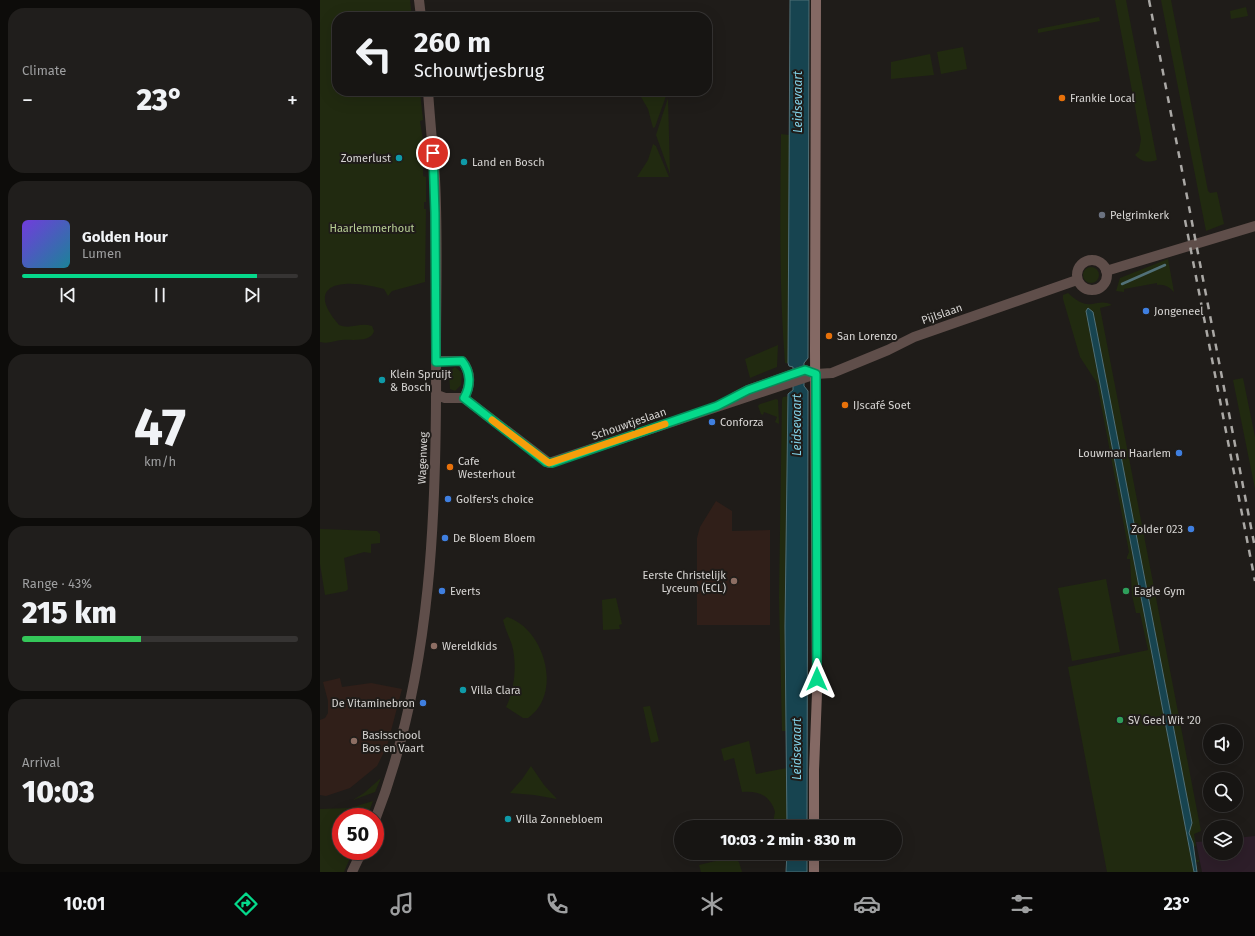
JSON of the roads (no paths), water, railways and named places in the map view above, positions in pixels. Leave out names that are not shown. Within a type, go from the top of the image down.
[{"type":"main road","points":[[814,820],[817,693],[810,374],[816,0]]},
{"type":"main road","points":[[814,860],[814,872]]},
{"type":"street","points":[[419,0],[420,12]]},
{"type":"street","name":"Wagenweg","points":[[379,808],[395,766],[418,658],[432,531],[437,395],[435,180],[428,96]]},
{"type":"street","points":[[1106,271],[1255,226]]},
{"type":"street","points":[[1087,261],[1099,261],[1106,271],[1105,283],[1095,290],[1086,289],[1077,280],[1077,270],[1079,266],[1087,261]]},
{"type":"street","name":"Pijlslaan","points":[[789,380],[810,374],[832,373],[888,350],[916,336],[1077,280]]},
{"type":"street","points":[[436,362],[462,361],[468,369],[468,392],[464,398],[445,398],[437,395]]},
{"type":"street","name":"Schouwtjeslaan","points":[[464,398],[549,463],[717,406],[750,397],[789,380]]},
{"type":"street","points":[[352,872],[358,860]]},
{"type":"water","name":"Leidsevaart","points":[[790,0],[809,0],[808,358],[804,363],[804,386],[808,391],[807,820],[787,820],[785,626],[788,394],[793,390],[793,367],[789,366]]},
{"type":"water","points":[[1088,308],[1093,312],[1192,823],[1189,833],[1193,843],[1197,872],[1194,872],[1086,311]]},
{"type":"water","points":[[787,860],[807,860],[807,872],[786,872]]},
{"type":"waterway","points":[[1122,284],[1165,265]]},
{"type":"railway","points":[[1149,0],[1255,548]]},
{"type":"railway","points":[[1185,220],[1255,581]]},
{"type":"place","name":"Frankie Local","points":[[1062,98]]},
{"type":"place","name":"Zomerlust","points":[[399,158]]},
{"type":"place","name":"Land en Bosch","points":[[464,162]]},
{"type":"place","name":"Pelgrimkerk","points":[[1102,215]]},
{"type":"place","name":"Jongeneel","points":[[1146,311]]},
{"type":"place","name":"San Lorenzo","points":[[829,336]]},
{"type":"place","name":"Klein Spruijt & Bosch","points":[[382,380]]},
{"type":"place","name":"IJscafé Soet","points":[[845,405]]},
{"type":"place","name":"Conforza","points":[[712,422]]},
{"type":"place","name":"Louwman Haarlem","points":[[1179,453]]},
{"type":"place","name":"Cafe Westerhout","points":[[450,467]]},
{"type":"place","name":"Golfers's choice","points":[[448,499]]},
{"type":"place","name":"Zolder 023","points":[[1191,529]]},
{"type":"place","name":"De Bloem Bloem","points":[[445,538]]},
{"type":"place","name":"Eerste Christelijk Lyceum (ECL)","points":[[734,581]]},
{"type":"place","name":"Everts","points":[[442,591]]},
{"type":"place","name":"Eagle Gym","points":[[1126,591]]},
{"type":"place","name":"Wereldkids","points":[[434,646]]},
{"type":"place","name":"Villa Clara","points":[[463,690]]},
{"type":"place","name":"De Vitaminebron","points":[[423,703]]},
{"type":"place","name":"SV Geel Wit '20","points":[[1120,720]]},
{"type":"place","name":"Basisschool Bos en Vaart","points":[[354,741]]},
{"type":"place","name":"Villa Zonnebloem","points":[[508,819]]},
{"type":"park label","name":"Haarlemmerhout","points":[[372,228]]}]
